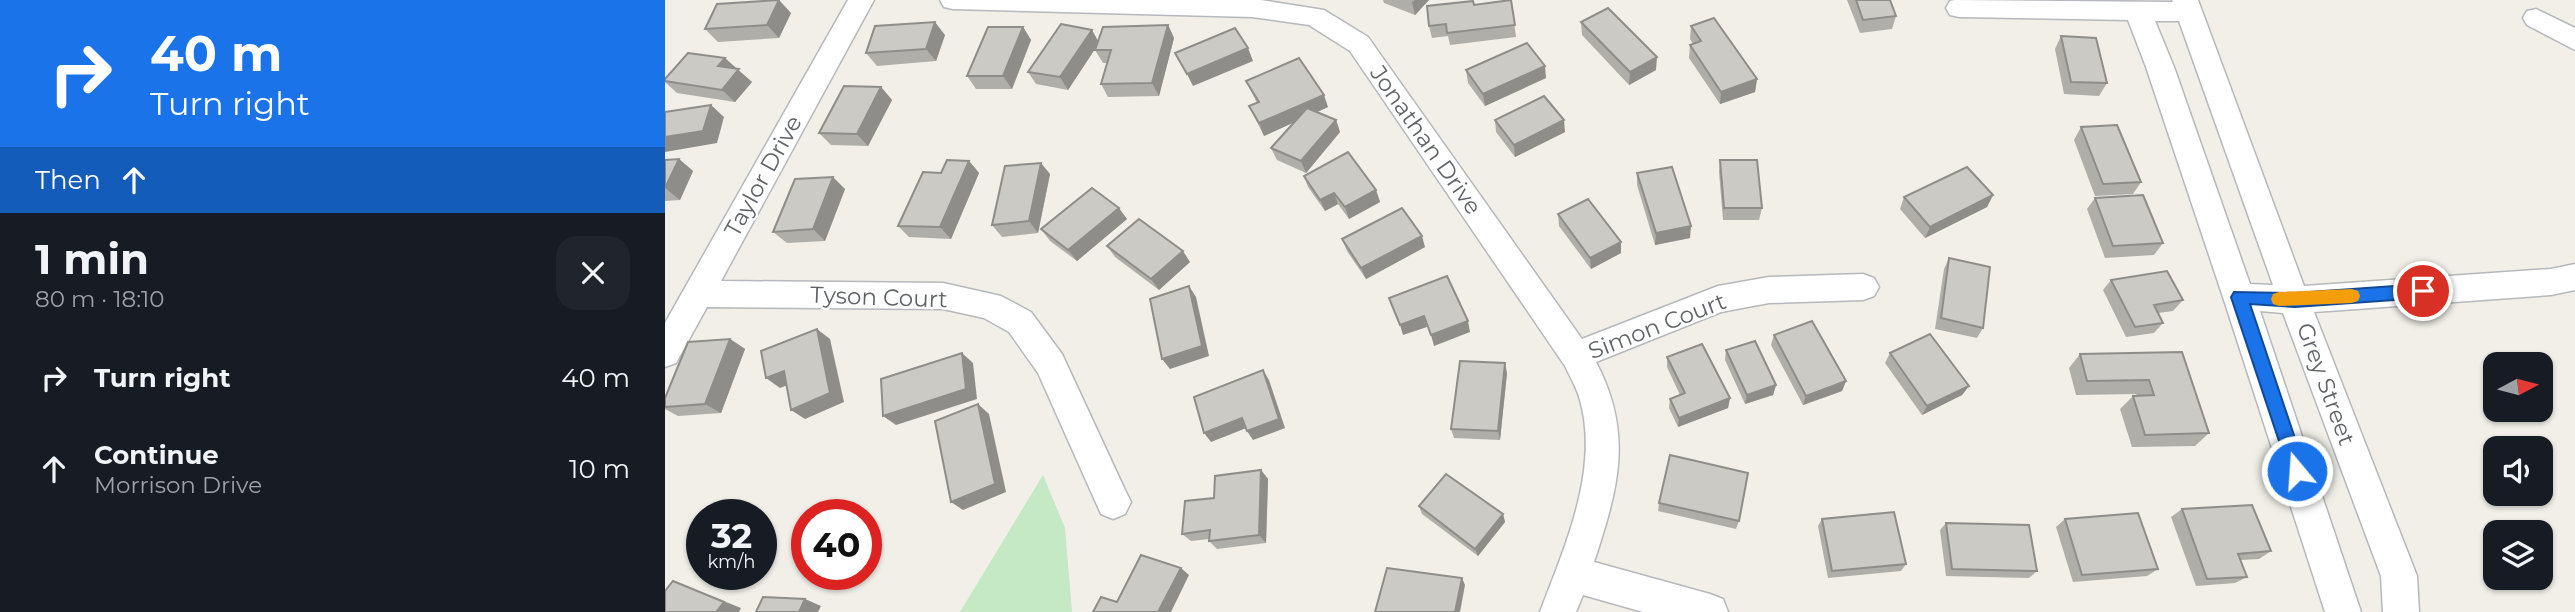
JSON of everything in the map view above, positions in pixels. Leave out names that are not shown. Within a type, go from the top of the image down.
[{"type":"street","name":"Taylor Drive","points":[[665,353],[861,0]]},
{"type":"street","name":"Jonathan Drive","points":[[953,0],[1252,8],[1315,17],[1359,44],[1576,356],[1598,401],[1603,433],[1602,474],[1558,612]]},
{"type":"street","points":[[2135,6],[2160,67],[2239,297],[2343,612]]},
{"type":"street","points":[[1959,8],[2188,6]]},
{"type":"street","name":"Grey Street","points":[[2188,6],[2267,230],[2399,576],[2401,612]]},
{"type":"street","points":[[2536,18],[2575,40]]},
{"type":"street","points":[[2239,297],[2295,300],[2551,282],[2575,277]]},
{"type":"street","name":"Simon Court","points":[[1576,356],[1719,299],[1769,290],[1863,287]]},
{"type":"street","name":"Tyson Court","points":[[698,294],[943,296],[990,306],[1020,322],[1050,364],[1113,502]]},
{"type":"street","points":[[1571,574],[1710,612]]},
{"type":"green space","points":[[1043,475],[1065,528],[1072,612],[960,612]]},
{"type":"building","points":[[779,0],[767,25],[705,29],[717,4]]},
{"type":"building","points":[[1511,0],[1515,25],[1447,33],[1446,24],[1429,26],[1427,6],[1473,1],[1474,5]]},
{"type":"building","points":[[1856,0],[1890,0],[1896,16],[1863,20]]},
{"type":"building","points":[[1608,8],[1657,57],[1630,72],[1581,22]]},
{"type":"building","points":[[1714,18],[1757,79],[1721,92],[1690,45],[1701,41],[1691,26]]},
{"type":"building","points":[[935,22],[926,49],[866,53],[875,26]]},
{"type":"building","points":[[1061,24],[1092,30],[1060,77],[1028,72]]},
{"type":"building","points":[[1168,25],[1152,83],[1101,84],[1111,50],[1095,50],[1103,27]]},
{"type":"building","points":[[988,27],[1023,27],[1003,76],[967,76]]},
{"type":"building","points":[[1235,28],[1248,48],[1187,74],[1175,53]]},
{"type":"building","points":[[2061,36],[2096,38],[2107,83],[2071,82]]},
{"type":"building","points":[[1527,43],[1545,66],[1483,94],[1466,70]]},
{"type":"building","points":[[688,53],[725,58],[718,66],[739,69],[722,90],[665,81]]},
{"type":"building","points":[[1299,58],[1324,95],[1259,123],[1249,106],[1259,102],[1246,81]]},
{"type":"building","points":[[844,86],[881,87],[857,134],[819,133]]},
{"type":"building","points":[[1544,96],[1564,120],[1514,145],[1495,120]]},
{"type":"building","points":[[711,105],[703,131],[665,137],[665,112]]},
{"type":"building","points":[[1307,108],[1336,120],[1301,161],[1271,148]]},
{"type":"building","points":[[2117,125],[2141,182],[2103,184],[2081,127]]},
{"type":"building","points":[[1348,152],[1376,190],[1345,207],[1334,193],[1320,200],[1304,176]]},
{"type":"building","points":[[679,159],[665,188],[665,160]]},
{"type":"building","points":[[947,160],[969,161],[940,227],[898,226],[923,172],[941,173]]},
{"type":"building","points":[[1720,160],[1757,160],[1762,208],[1724,208]]},
{"type":"building","points":[[1041,163],[1029,221],[992,225],[1005,166]]},
{"type":"building","points":[[1672,167],[1691,226],[1656,233],[1637,173]]},
{"type":"building","points":[[1967,167],[1993,195],[1930,227],[1904,197]]},
{"type":"building","points":[[833,177],[813,229],[773,232],[795,179]]},
{"type":"building","points":[[1092,188],[1119,208],[1068,250],[1041,229]]},
{"type":"building","points":[[2143,195],[2163,243],[2113,246],[2095,198]]},
{"type":"building","points":[[1588,199],[1621,242],[1590,258],[1558,214]]},
{"type":"building","points":[[1402,208],[1422,236],[1361,268],[1342,239]]},
{"type":"building","points":[[1139,219],[1183,251],[1151,279],[1107,246]]},
{"type":"building","points":[[1949,258],[1990,267],[1983,328],[1941,318]]},
{"type":"building","points":[[2167,271],[2183,300],[2154,305],[2163,323],[2135,327],[2111,280]]},
{"type":"building","points":[[1447,276],[1468,321],[1431,335],[1424,316],[1400,325],[1389,298]]},
{"type":"building","points":[[1189,286],[1202,346],[1162,359],[1150,299]]},
{"type":"building","points":[[1812,321],[1846,381],[1806,396],[1774,335]]},
{"type":"building","points":[[817,329],[830,393],[791,410],[784,371],[766,378],[761,351]]},
{"type":"building","points":[[1930,334],[1969,386],[1927,406],[1890,353]]},
{"type":"building","points":[[730,339],[705,404],[665,407],[665,398],[688,342]]},
{"type":"building","points":[[1755,341],[1776,385],[1747,395],[1726,350]]},
{"type":"building","points":[[1702,344],[1730,398],[1679,418],[1670,399],[1685,393],[1667,357]]},
{"type":"building","points":[[2182,352],[2209,433],[2145,435],[2133,396],[2154,395],[2149,380],[2087,381],[2080,354]]},
{"type":"building","points":[[962,353],[966,389],[883,416],[881,379]]},
{"type":"building","points":[[1460,361],[1505,363],[1498,431],[1451,429]]},
{"type":"building","points":[[1263,370],[1279,419],[1247,431],[1242,418],[1204,433],[1194,397]]},
{"type":"building","points":[[978,404],[995,484],[951,502],[935,421]]},
{"type":"building","points":[[1670,455],[1748,473],[1739,521],[1659,503]]},
{"type":"building","points":[[1261,470],[1259,535],[1209,541],[1210,530],[1182,534],[1185,501],[1214,498],[1215,476]]},
{"type":"building","points":[[1446,474],[1503,514],[1475,549],[1419,506]]},
{"type":"building","points":[[2252,505],[2271,551],[2238,554],[2247,577],[2207,579],[2182,509]]},
{"type":"building","points":[[1894,512],[1906,564],[1832,571],[1822,519]]},
{"type":"building","points":[[2138,513],[2158,569],[2082,575],[2065,519]]},
{"type":"building","points":[[1946,523],[2029,525],[2037,571],[1952,569]]},
{"type":"building","points":[[1141,555],[1181,568],[1158,612],[1093,612],[1101,597],[1117,602]]},
{"type":"building","points":[[1387,568],[1462,578],[1455,612],[1375,612]]},
{"type":"building","points":[[673,581],[686,586],[686,590],[695,590],[724,602],[716,612],[665,612],[665,591]]},
{"type":"building","points":[[763,597],[805,599],[799,612],[756,612]]},
{"type":"slow traffic","points":[[2279,299],[2352,296]]},
{"type":"route","points":[[2297,471],[2239,297],[2295,300],[2423,291]]}]
